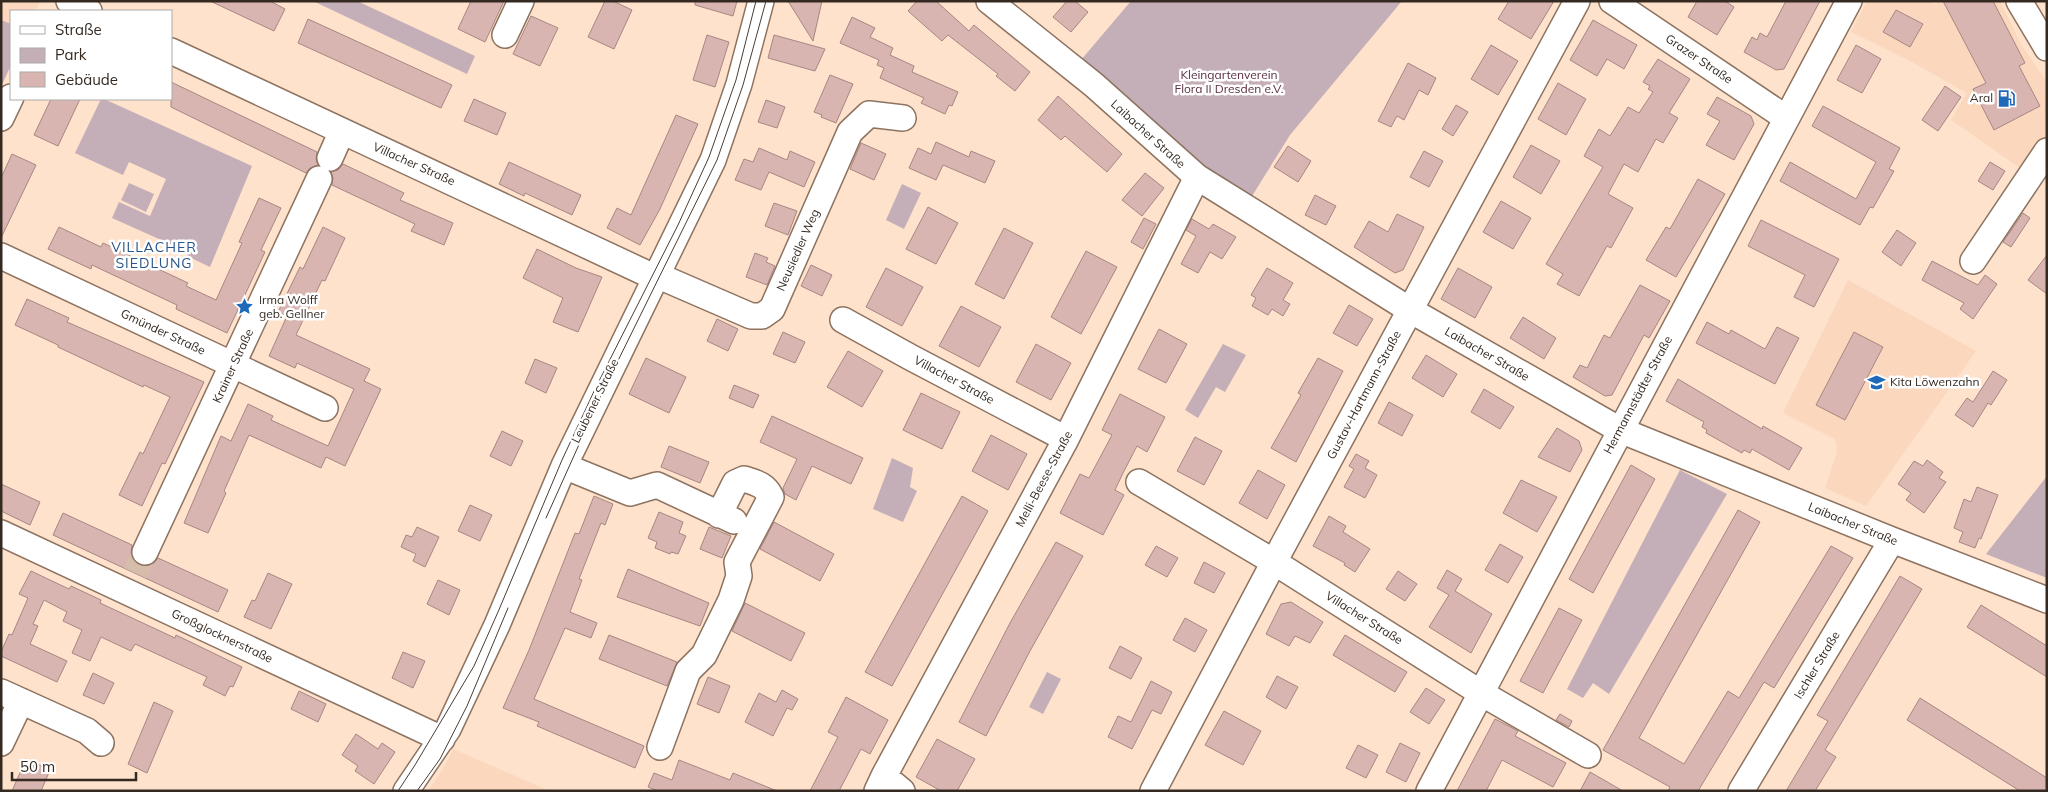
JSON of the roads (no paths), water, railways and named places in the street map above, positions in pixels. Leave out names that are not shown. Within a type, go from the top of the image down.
[{"type":"street","points":[[68,1],[87,10]]},
{"type":"street","points":[[505,35],[521,1]]},
{"type":"street","name":"Leubener Straße","points":[[406,791],[442,739],[497,625],[564,466],[713,160],[739,84],[761,1]]},
{"type":"street","name":"Laibacher Straße","points":[[989,1],[1094,85],[1197,178],[1410,310],[1620,430],[1892,540],[2047,600]]},
{"type":"street","name":"Gustav-Hartmann-Straße","points":[[1153,791],[1274,562],[1577,1]]},
{"type":"street","name":"Grazer Straße","points":[[1612,1],[1786,118]]},
{"type":"street","name":"Hermannstädter Straße","points":[[1429,791],[1850,1]]},
{"type":"street","points":[[2019,1],[2047,48]]},
{"type":"street","name":"Villacher Straße","points":[[172,51],[657,276]]},
{"type":"street","points":[[1,118],[10,100]]},
{"type":"street","name":"Neusiedler Weg","points":[[657,276],[751,316],[762,316],[772,309],[850,132],[869,114],[904,118]]},
{"type":"street","name":"Krainer Straße","points":[[136,572],[342,131]]},
{"type":"street","points":[[1973,261],[2047,151]]},
{"type":"street","name":"Melli-Beese-Straße","points":[[888,786],[1197,178]]},
{"type":"street","name":"Gmünder Straße","points":[[1,256],[325,408]]},
{"type":"street","name":"Villacher Straße","points":[[843,320],[1066,439]]},
{"type":"street","points":[[564,466],[630,493],[656,486],[752,530]]},
{"type":"street","points":[[660,746],[688,671],[704,655],[731,600],[739,576],[737,562],[752,530],[771,497],[767,488],[759,483],[744,479],[735,483],[719,514]]},
{"type":"street","name":"Villacher Straße","points":[[1139,482],[1274,562],[1481,693],[1588,755]]},
{"type":"street","name":"Großglocknerstraße","points":[[1,533],[136,572],[442,739]]},
{"type":"street","name":"Ischler Straße","points":[[1741,791],[1892,540]]},
{"type":"street","points":[[1,743],[11,697],[87,731],[101,743]]},
{"type":"tunnel","points":[[135,573],[145,552]]},
{"type":"tram line","points":[[398,791],[474,666],[562,460],[596,387],[678,225],[709,157],[736,80],[756,1]]},
{"type":"tram line","points":[[546,518],[604,389],[717,160],[743,85],[766,1]]},
{"type":"tram line","points":[[417,791],[440,759],[467,706],[508,608]]},
{"type":"place","name":"Aral","points":[[2007,98]]},
{"type":"place","name":"Irma Wolff geb. Gellner","points":[[245,307]]},
{"type":"place","name":"Kita Löwenzahn","points":[[1876,382]]},
{"type":"district","name":"VILLACHER SIEDLUNG","points":[[154,256]]},
{"type":"park label","name":"Kleingartenverein Flora II Dresden e.V.","points":[[1229,82]]}]
